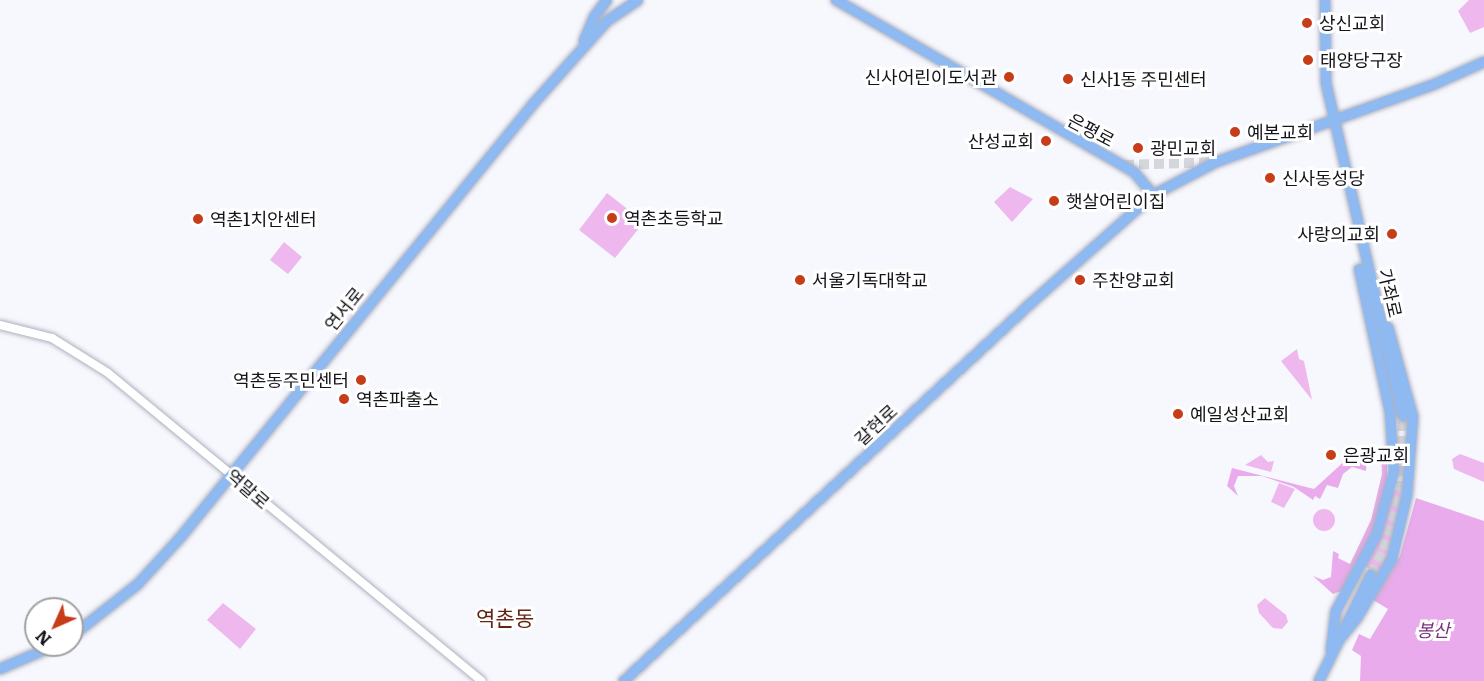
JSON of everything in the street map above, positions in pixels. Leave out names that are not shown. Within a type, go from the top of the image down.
[{"type":"main road","points":[[583,46],[594,17],[607,0]]},
{"type":"main road","name":"연서로","points":[[84,627],[138,584],[583,46],[608,21],[638,0]]},
{"type":"main road","name":"은평로","points":[[836,0],[1124,165],[1138,175],[1153,195]]},
{"type":"main road","name":"가좌로","points":[[1324,0],[1326,81],[1363,268],[1403,416]]},
{"type":"main road","points":[[1153,195],[1216,162],[1484,62]]},
{"type":"main road","name":"갈현로","points":[[624,681],[1029,305],[1153,195]]},
{"type":"main road","points":[[1331,650],[1336,610],[1377,534],[1394,471],[1391,431],[1363,268]]},
{"type":"main road","points":[[1331,650],[1357,618],[1392,559],[1408,493],[1410,473],[1413,417],[1379,288],[1363,268]]},
{"type":"main road","points":[[1391,431],[1397,446],[1403,448],[1410,446],[1413,433]]},
{"type":"main road","points":[[1394,471],[1404,466],[1410,473]]},
{"type":"main road","points":[[1389,494],[1398,486],[1408,493]]},
{"type":"main road","points":[[1319,681],[1331,650],[1371,575]]},
{"type":"main road","points":[[0,669],[28,657]]},
{"type":"street","name":"역말로","points":[[0,325],[52,338],[87,357],[481,681]]},
{"type":"shaded area","points":[[1469,0],[1484,0],[1484,27],[1470,33],[1458,11]]},
{"type":"shaded area","points":[[1010,187],[1033,199],[1012,222],[994,202]]},
{"type":"shaded area","points":[[607,193],[644,222],[615,258],[579,230]]},
{"type":"shaded area","points":[[284,242],[302,257],[288,274],[270,260]]},
{"type":"shaded area","points":[[1297,349],[1299,359],[1304,361],[1312,400],[1281,361]]},
{"type":"shaded area","points":[[1460,454],[1484,463],[1484,482],[1454,469],[1452,459]]},
{"type":"shaded area","points":[[1261,455],[1268,462],[1274,461],[1271,472],[1245,465]]},
{"type":"shaded area","points":[[1279,483],[1295,489],[1284,508],[1271,502]]},
{"type":"shaded area","points":[[1399,489],[1404,492],[1396,543],[1379,574],[1364,566],[1393,490]]},
{"type":"shaded area","points":[[1320,509],[1328,509],[1335,516],[1335,524],[1328,531],[1320,531],[1313,524],[1313,516]]},
{"type":"shaded area","points":[[1265,598],[1286,615],[1288,622],[1282,629],[1273,628],[1259,613],[1257,605]]},
{"type":"shaded area","points":[[223,603],[256,629],[240,649],[207,620]]},
{"type":"green space","points":[[1387,453],[1387,482],[1374,532],[1341,591],[1333,594],[1313,576],[1323,580],[1331,577],[1333,551],[1339,554],[1338,558],[1350,564],[1371,520],[1382,474],[1381,454]]},
{"type":"green space","points":[[1367,456],[1366,471],[1352,467],[1343,474],[1338,488],[1327,485],[1320,499],[1315,496],[1313,500],[1294,487],[1262,476],[1238,476],[1234,486],[1238,496],[1227,486],[1232,468],[1314,489],[1349,457]]},
{"type":"green space","name":"봉산","points":[[1416,498],[1484,521],[1484,681],[1360,681],[1361,656],[1352,650],[1359,634],[1370,639],[1388,609],[1373,600],[1400,556]]},
{"type":"tunnel","points":[[1124,165],[1216,162]]},
{"type":"tunnel","points":[[1371,575],[1384,550],[1401,491],[1403,416]]},
{"type":"place","name":"상신교회","points":[[1307,23]]},
{"type":"place","name":"태양당구장","points":[[1308,60]]},
{"type":"place","name":"신사어린이도서관","points":[[1009,77]]},
{"type":"place","name":"신사1동 주민센터","points":[[1068,79]]},
{"type":"place","name":"예본교회","points":[[1235,132]]},
{"type":"place","name":"산성교회","points":[[1046,141]]},
{"type":"place","name":"광민교회","points":[[1138,148]]},
{"type":"place","name":"신사동성당","points":[[1270,178]]},
{"type":"place","name":"햇살어린이집","points":[[1054,201]]},
{"type":"place","name":"역촌초등학교","points":[[612,218]]},
{"type":"place","name":"역촌1치안센터","points":[[198,219]]},
{"type":"place","name":"사랑의교회","points":[[1392,234]]},
{"type":"place","name":"서울기독대학교","points":[[800,280]]},
{"type":"place","name":"주찬양교회","points":[[1080,280]]},
{"type":"place","name":"역촌동주민센터","points":[[361,380]]},
{"type":"place","name":"역촌파출소","points":[[344,399]]},
{"type":"place","name":"예일성산교회","points":[[1178,414]]},
{"type":"place","name":"은광교회","points":[[1331,455]]},
{"type":"district","name":"역촌동","points":[[505,617]]}]
